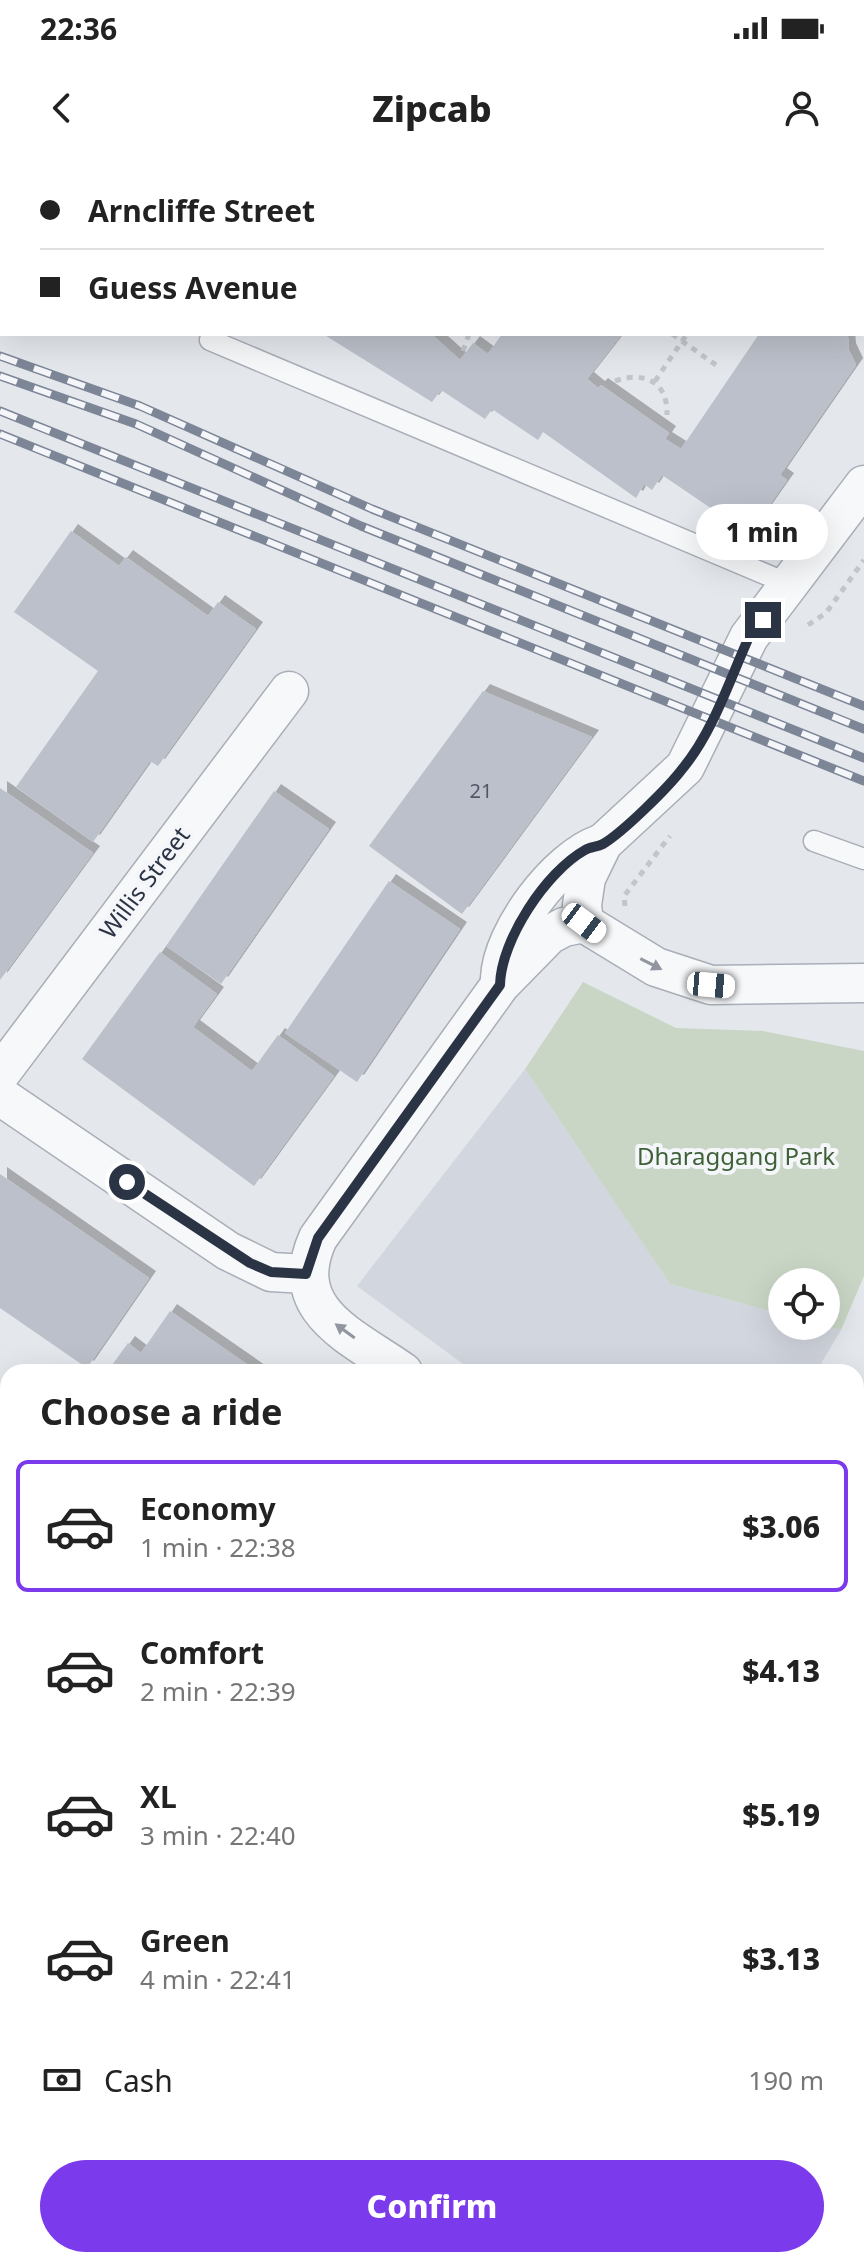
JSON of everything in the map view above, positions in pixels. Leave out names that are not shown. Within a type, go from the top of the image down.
[{"type":"street","points":[[584,923],[582,905],[586,878],[603,843],[685,767],[749,637],[864,485]]},
{"type":"street","name":"Willis Street","points":[[0,1074],[289,691]]},
{"type":"street","points":[[500,985],[501,964],[510,936],[533,902],[585,850],[603,843]]},
{"type":"street","points":[[392,1364],[326,1317],[312,1297],[306,1274],[318,1238],[500,985],[549,935],[576,923],[584,923],[656,967],[711,985],[864,983]]},
{"type":"street","points":[[0,1096],[228,1251],[271,1272],[306,1274]]},
{"type":"lane","points":[[210,340],[791,585]]},
{"type":"lane","points":[[814,841],[864,859]]},
{"type":"path","points":[[463,351],[468,336]]},
{"type":"path","points":[[675,336],[716,365]]},
{"type":"path","points":[[655,381],[686,336]]},
{"type":"path","points":[[615,381],[641,376],[655,381],[663,391],[667,415]]},
{"type":"shaded area","points":[[525,1069],[670,1284],[768,1310],[768,1340],[835,1340],[821,1364],[463,1364],[357,1286]]},
{"type":"green space","name":"Dharaggang Park","points":[[583,982],[676,1028],[763,1031],[864,1051],[864,1276],[841,1330],[840,1268],[768,1268],[768,1310],[670,1284],[525,1069]]},
{"type":"building","points":[[326,336],[433,336],[460,360],[473,343],[488,354],[501,336],[620,336],[587,379],[598,388],[601,385],[669,433],[665,439],[681,449],[758,336],[846,336],[856,365],[780,475],[787,480],[761,517],[757,515],[746,532],[662,475],[652,490],[644,484],[636,498],[543,432],[538,440],[492,409],[485,419],[441,390],[432,402]]},
{"type":"building","points":[[71,531],[119,566],[126,557],[208,616],[218,602],[256,629],[158,766],[150,761],[93,842],[16,787],[98,671],[14,612]]},
{"type":"building","points":[[483,691],[592,737],[462,914],[369,846]]},
{"type":"building","points":[[0,788],[93,853],[0,980]]},
{"type":"building","points":[[274,791],[329,829],[221,984],[166,946]]},
{"type":"building","points":[[389,881],[460,929],[357,1082],[285,1033]]},
{"type":"building","points":[[160,952],[217,994],[193,1027],[252,1071],[278,1035],[334,1076],[254,1186],[82,1059]]},
{"type":"building","points":[[0,1174],[149,1278],[90,1364],[81,1364],[0,1308]]},
{"type":"building","points":[[170,1311],[246,1364],[113,1364],[128,1343],[141,1353]]},
{"type":"railway","points":[[0,356],[140,406],[372,509],[864,706]]},
{"type":"railway","points":[[0,376],[136,424],[361,526],[864,729]]},
{"type":"railway","points":[[0,411],[864,758]]},
{"type":"railway","points":[[0,434],[864,781]]},
{"type":"route","points":[[127,1182],[250,1263],[271,1272],[306,1274],[318,1238],[500,985],[501,964],[510,936],[533,902],[565,867],[585,850],[603,843],[685,767],[749,637],[763,620]]}]
